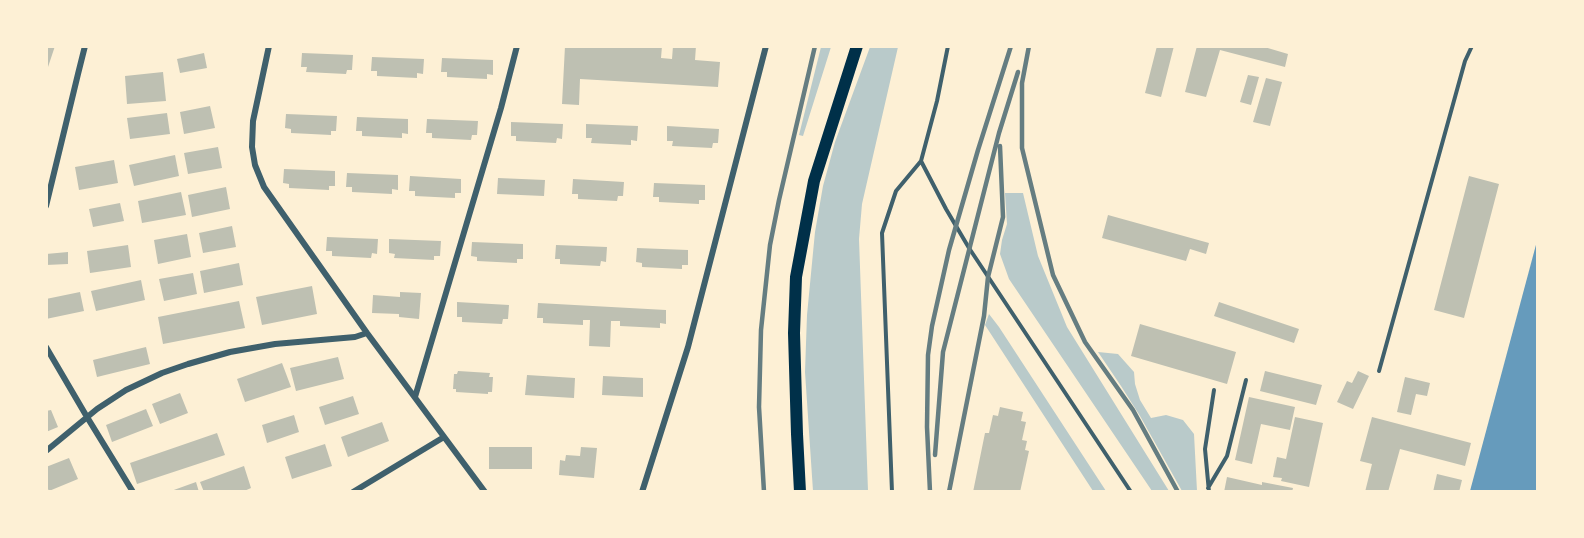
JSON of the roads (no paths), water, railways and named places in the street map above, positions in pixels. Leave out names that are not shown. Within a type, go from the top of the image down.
[{"type":"highway","points":[[800,492],[794,333],[796,277],[814,181],[857,46]]},
{"type":"street","points":[[46,206],[49,186],[86,46]]},
{"type":"street","points":[[269,46],[253,121],[252,147],[255,165],[264,187],[367,333],[485,492]]},
{"type":"street","points":[[415,397],[501,108],[517,46]]},
{"type":"street","points":[[642,492],[688,347],[766,46]]},
{"type":"street","points":[[46,451],[87,417],[126,390],[162,373],[231,352],[275,344],[355,337],[367,333]]},
{"type":"street","points":[[46,347],[133,492]]},
{"type":"street","points":[[353,492],[444,437]]},
{"type":"lane","points":[[892,492],[882,233],[896,190],[921,160],[937,101],[948,46]]},
{"type":"lane","points":[[1379,371],[1465,61],[1472,46]]},
{"type":"lane","points":[[921,160],[969,248],[1131,492]]},
{"type":"lane","points":[[1208,490],[1227,456],[1246,380]]},
{"type":"lane","points":[[1208,490],[1205,449],[1214,390]]},
{"type":"water","points":[[1537,241],[1537,491],[1470,491]]},
{"type":"railway","points":[[764,492],[759,407],[761,330],[770,245],[815,46]]},
{"type":"railway","points":[[930,492],[927,427],[928,355],[932,326],[949,250],[1011,46]]},
{"type":"railway","points":[[1029,46],[1022,83],[1022,148],[1053,275],[1085,342],[1133,410],[1178,492]]},
{"type":"railway","points":[[935,455],[943,352],[999,133],[1018,72]]},
{"type":"railway","points":[[949,492],[984,316],[988,277],[1003,217],[1000,146]]}]
